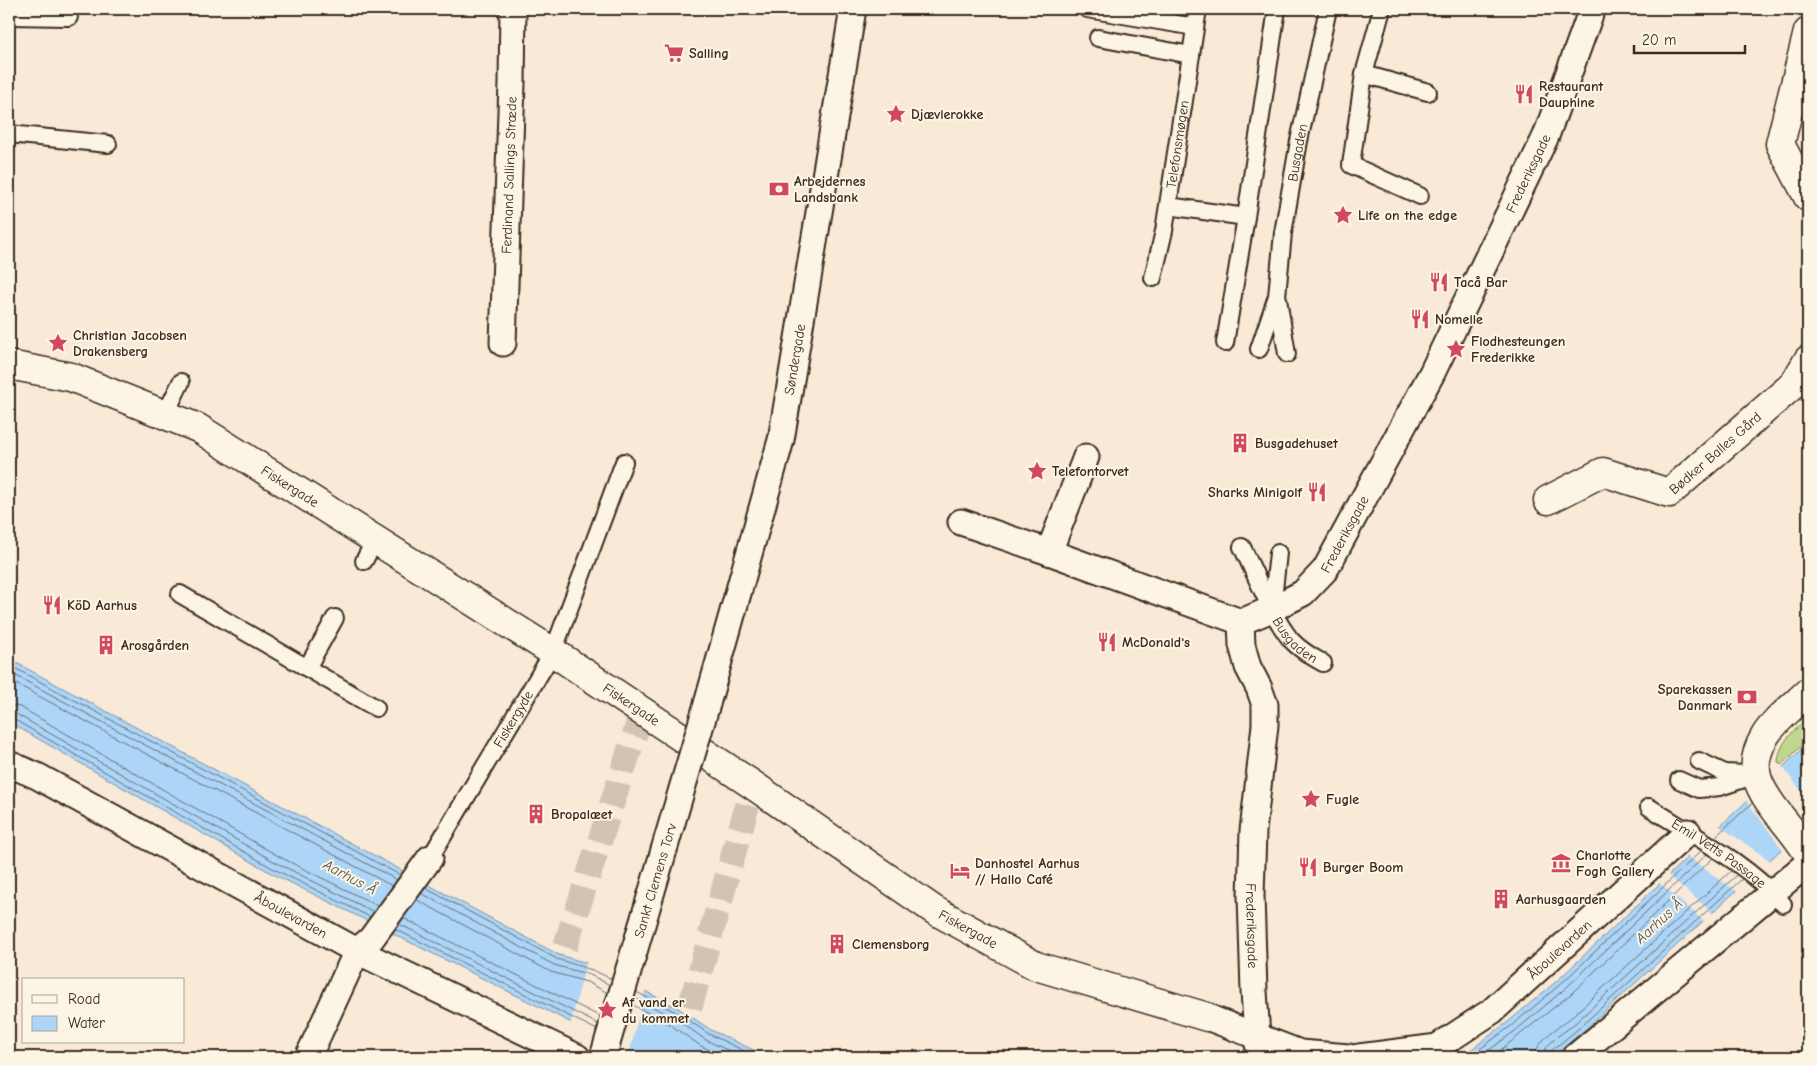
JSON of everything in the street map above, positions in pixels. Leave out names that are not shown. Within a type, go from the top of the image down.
[{"type":"street","name":"Ferdinand Sallings Stræde","points":[[503,343],[512,93],[513,9]]},
{"type":"street","name":"Søndergade","points":[[707,704],[781,440],[853,9]]},
{"type":"street","name":"Frederiksgade","points":[[1259,1047],[1251,896],[1253,832],[1265,725],[1265,705],[1260,688],[1248,667],[1242,645],[1241,622],[1303,593],[1325,570],[1432,373],[1546,136],[1592,9]]},
{"type":"street","points":[[1808,32],[1780,144],[1808,197]]},
{"type":"street","name":"Bødker Balles Gård","points":[[1548,500],[1603,472],[1669,493],[1794,384],[1808,360]]},
{"type":"street","name":"Fiskergade","points":[[9,365],[70,377],[198,428],[369,550],[553,652],[753,785],[934,910],[1036,966],[1207,1017],[1259,1047],[1350,1057]]},
{"type":"street","points":[[1049,552],[1086,457]]},
{"type":"street","points":[[961,522],[1241,622]]},
{"type":"street","points":[[1575,1057],[1772,893],[1806,853],[1758,780],[1755,763],[1758,750],[1765,735],[1808,692]]},
{"type":"street","name":"Sankt Clemens Torv","points":[[603,1057],[707,704]]},
{"type":"street","name":"Åboulevarden","points":[[9,764],[37,776],[577,1057]]},
{"type":"street","name":"Åboulevarden","points":[[1430,1052],[1492,1011],[1649,866],[1695,836]]},
{"type":"street","name":"Fiskergyde","points":[[308,1057],[364,945],[424,868]]},
{"type":"street","points":[[1359,1057],[1430,1052]]},
{"type":"lane","points":[[1087,9],[1195,27]]},
{"type":"lane","name":"Telefonsmøgen","points":[[1153,278],[1164,231],[1198,9]]},
{"type":"lane","points":[[1225,343],[1246,218],[1277,9]]},
{"type":"lane","name":"Busgaden","points":[[1259,349],[1277,296],[1283,233],[1297,150],[1328,9]]},
{"type":"lane","points":[[1382,9],[1364,74],[1351,165],[1420,196]]},
{"type":"lane","points":[[9,16],[69,17]]},
{"type":"lane","points":[[1098,38],[1191,55]]},
{"type":"lane","points":[[1364,74],[1428,92]]},
{"type":"lane","points":[[9,134],[108,144]]},
{"type":"lane","points":[[1168,206],[1246,218]]},
{"type":"lane","name":"Busgaden","points":[[1277,296],[1287,354]]},
{"type":"lane","points":[[166,415],[182,382]]},
{"type":"lane","name":"Fiskergyde","points":[[424,868],[553,652],[624,462]]},
{"type":"lane","name":"Busgaden","points":[[1242,547],[1272,609],[1292,640],[1323,664]]},
{"type":"lane","name":"Busgaden","points":[[1272,609],[1278,553]]},
{"type":"lane","points":[[180,594],[376,708]]},
{"type":"lane","points":[[307,668],[335,618]]},
{"type":"lane","points":[[1699,761],[1725,773],[1758,780]]},
{"type":"lane","points":[[1679,780],[1699,789],[1758,780]]},
{"type":"lane","name":"Emil Vetts Passage","points":[[1649,807],[1695,836],[1772,893]]},
{"type":"green space","points":[[1808,717],[1808,740],[1781,765],[1778,762],[1781,748]]},
{"type":"water","name":"Aarhus Å","points":[[9,659],[559,955],[594,965],[678,1008],[711,1030],[768,1057],[640,1057],[271,873],[9,722]]},
{"type":"water","name":"Aarhus Å","points":[[1808,743],[1808,825],[1581,1033],[1552,1057],[1461,1057],[1508,1022],[1559,979]]},
{"type":"pier","points":[[1782,766],[1808,800],[1808,829],[1784,851],[1745,799]]},
{"type":"pier","points":[[1718,825],[1772,862],[1739,893],[1685,855]]},
{"type":"pier","points":[[1666,873],[1715,915],[1706,923],[1657,881]]},
{"type":"pier","points":[[587,960],[646,988],[629,1054],[570,1025]]},
{"type":"tunnel","points":[[565,947],[642,712]]},
{"type":"tunnel","points":[[690,1007],[753,785]]},
{"type":"place","name":"Salling","points":[[674,53]]},
{"type":"place","name":"Restaurant Dauphine","points":[[1524,94]]},
{"type":"place","name":"Djævlerokke","points":[[896,114]]},
{"type":"place","name":"Arbejdernes Landsbank","points":[[779,189]]},
{"type":"place","name":"Life on the edge","points":[[1343,215]]},
{"type":"place","name":"Tacå Bar","points":[[1439,282]]},
{"type":"place","name":"Nomelle","points":[[1420,319]]},
{"type":"place","name":"Christian Jacobsen Drakensberg","points":[[58,343]]},
{"type":"place","name":"Flodhesteungen Frederikke","points":[[1456,349]]},
{"type":"place","name":"Busgadehuset","points":[[1240,443]]},
{"type":"place","name":"Telefontorvet","points":[[1037,471]]},
{"type":"place","name":"Sharks Minigolf","points":[[1317,492]]},
{"type":"place","name":"KöD Aarhus","points":[[52,605]]},
{"type":"place","name":"McDonald's","points":[[1107,642]]},
{"type":"place","name":"Arosgården","points":[[106,645]]},
{"type":"place","name":"Sparekassen Danmark","points":[[1747,697]]},
{"type":"place","name":"Fugle","points":[[1311,799]]},
{"type":"place","name":"Bropalæet","points":[[536,814]]},
{"type":"place","name":"Charlotte Fogh Gallery","points":[[1561,863]]},
{"type":"place","name":"Burger Boom","points":[[1308,867]]},
{"type":"place","name":"Danhostel Aarhus // Hallo Café","points":[[960,871]]},
{"type":"place","name":"Aarhusgaarden","points":[[1501,899]]},
{"type":"place","name":"Clemensborg","points":[[837,944]]},
{"type":"place","name":"Af vand er du kommet","points":[[607,1010]]}]
